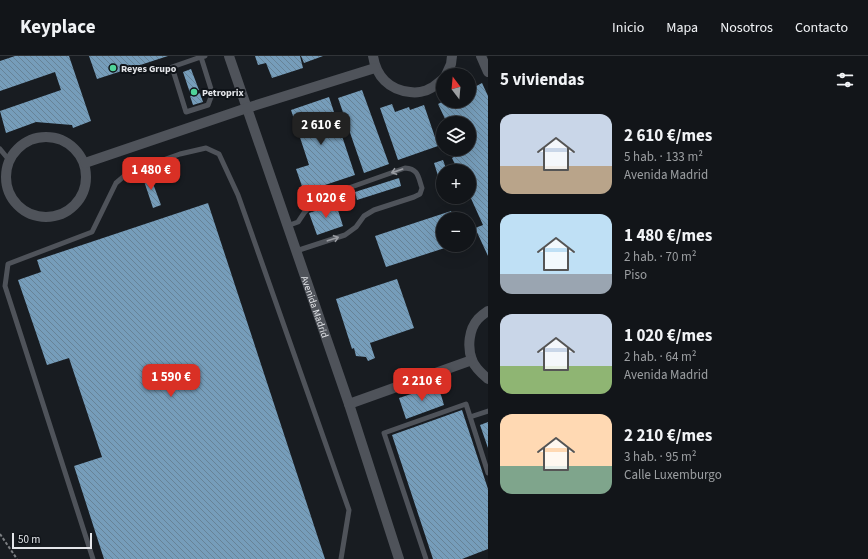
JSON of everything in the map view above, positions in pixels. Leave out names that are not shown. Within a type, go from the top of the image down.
[{"type":"street","name":"Avenida Madrid","points":[[229,56],[349,404],[399,559]]},
{"type":"street","points":[[373,56],[376,68],[382,78],[390,86],[401,91],[416,93],[430,89],[436,84]]},
{"type":"street","points":[[450,68],[452,64],[452,56]]},
{"type":"street","points":[[481,56],[488,72]]},
{"type":"street","points":[[85,163],[246,108],[376,68]]},
{"type":"street","points":[[50,136],[65,141],[78,151],[85,163],[87,180],[82,196],[72,208],[58,216],[42,217],[27,213],[15,203],[7,189],[5,174],[9,160],[19,146],[33,138],[50,136]]},
{"type":"street","points":[[488,311],[478,319],[471,332],[469,343],[472,360],[479,372],[488,379]]},
{"type":"street","points":[[349,404],[472,360]]},
{"type":"lane","points":[[203,57],[211,89],[211,97],[208,105],[186,112],[172,67],[203,57]]},
{"type":"lane","points":[[93,559],[5,286],[8,264],[92,232],[116,184],[129,172],[180,154],[206,148],[219,154],[238,195],[349,510],[341,559]]},
{"type":"lane","points":[[0,149],[9,160]]},
{"type":"lane","points":[[287,226],[298,222],[313,204],[326,196],[405,168],[412,169],[416,172],[422,188],[420,194],[414,198],[374,210],[364,216],[356,227],[345,235],[296,251]]},
{"type":"lane","points":[[426,559],[384,433],[466,404],[488,473]]},
{"type":"lane","points":[[470,417],[488,411]]},
{"type":"path","points":[[0,534],[16,559]]},
{"type":"building","points":[[15,56],[69,56],[91,121],[73,128],[72,125],[36,122],[6,133],[0,111],[61,90],[55,72],[0,91],[0,61]]},
{"type":"building","name":"Reyes Grupo","points":[[89,56],[168,56],[97,79]]},
{"type":"building","points":[[255,56],[300,56],[303,68],[272,78],[266,63],[258,65]]},
{"type":"building","points":[[301,56],[323,56],[304,63]]},
{"type":"building","points":[[191,69],[199,90],[190,93],[183,72]]},
{"type":"building","points":[[482,83],[488,96],[488,256],[476,230],[476,228],[483,225],[474,204],[476,204],[476,164],[455,164],[452,158],[456,156],[476,156],[476,116],[444,116],[440,108],[476,108],[476,86]]},
{"type":"building","points":[[362,90],[389,164],[364,173],[338,98]]},
{"type":"building","points":[[200,93],[203,102],[193,105],[190,96]]},
{"type":"building","points":[[329,97],[355,175],[304,192],[296,169],[309,165],[291,110]]},
{"type":"building","points":[[392,104],[395,112],[409,107],[410,110],[424,105],[436,140],[436,147],[398,160],[380,108]]},
{"type":"building","points":[[443,160],[444,164],[436,164],[436,169],[434,163]]},
{"type":"building","points":[[149,173],[161,205],[153,208],[142,175]]},
{"type":"building","points":[[399,178],[401,186],[357,200],[355,192]]},
{"type":"building","points":[[208,203],[325,559],[104,559],[74,466],[102,457],[69,358],[47,365],[18,280],[41,272],[37,260]]},
{"type":"building","points":[[336,204],[343,226],[317,235],[309,213]]},
{"type":"building","points":[[436,216],[436,251],[386,267],[375,236]]},
{"type":"building","points":[[397,279],[414,328],[370,343],[375,358],[368,361],[366,357],[356,356],[354,348],[352,349],[336,299]]},
{"type":"building","points":[[438,385],[444,405],[406,419],[399,398]]},
{"type":"building","points":[[462,410],[488,489],[488,549],[462,559],[433,559],[392,435]]},
{"type":"building","points":[[488,422],[488,448],[480,425]]},
{"type":"place","name":"Reyes Grupo","points":[[113,68]]},
{"type":"place","name":"Petroprix","points":[[194,92]]}]
